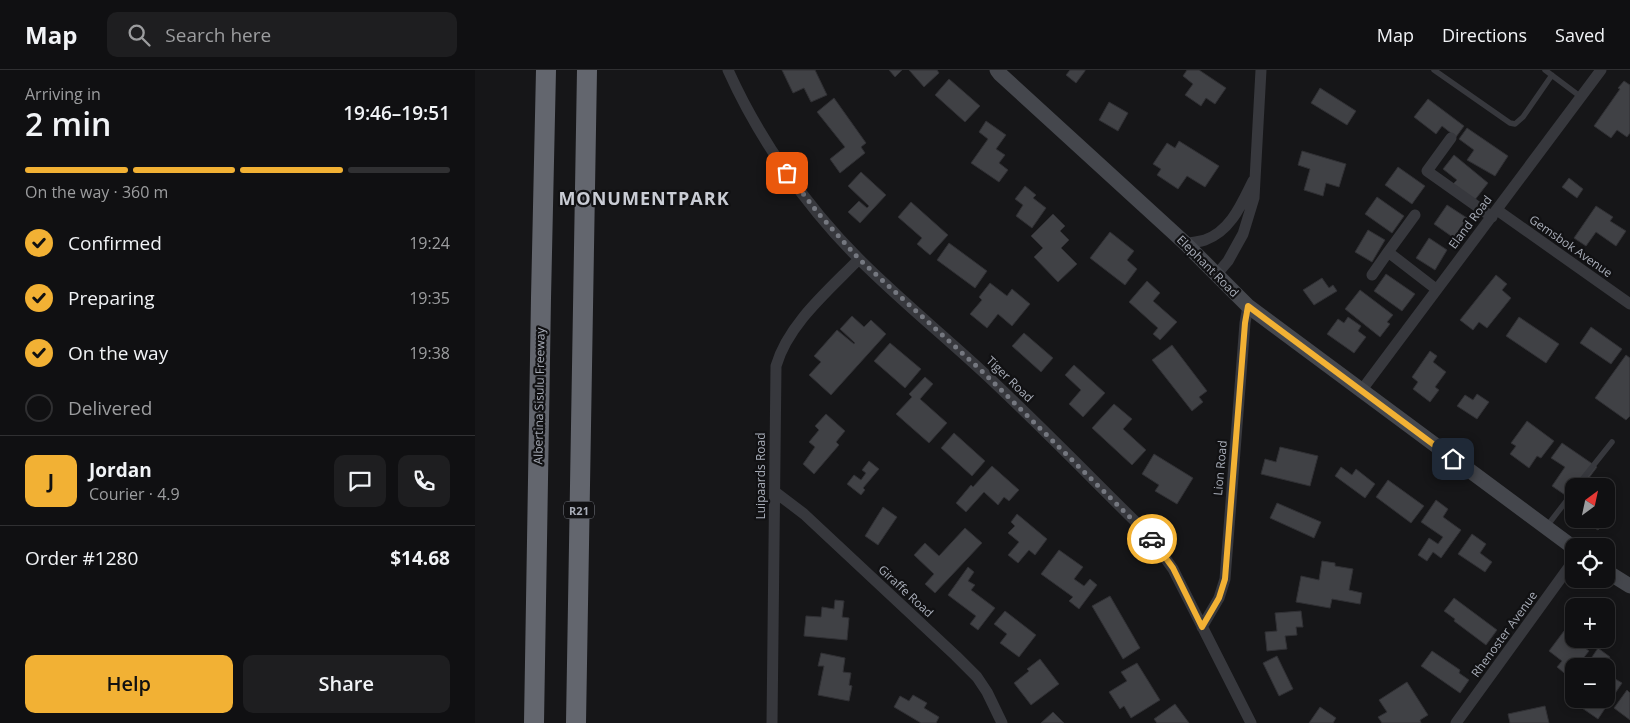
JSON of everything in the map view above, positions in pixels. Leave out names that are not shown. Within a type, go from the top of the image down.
[{"type":"highway","name":"Albertina Sisulu Freeway","points":[[534,723],[546,70]]},
{"type":"highway","name":"R21","points":[[576,723],[587,70]]},
{"type":"street","name":"Tiger Road","points":[[728,70],[772,150],[787,173],[818,213],[859,259],[984,373],[1148,534],[1173,568],[1251,723]]},
{"type":"street","points":[[1217,274],[1228,261],[1247,225],[1254,198],[1261,70]]},
{"type":"street","name":"Eland Road","points":[[1361,391],[1601,70]]},
{"type":"street","name":"Elephant Road","points":[[996,71],[1186,244],[1248,306],[1565,542]]},
{"type":"street","name":"Gemsbok Avenue","points":[[1451,138],[1427,171],[1630,304]]},
{"type":"street","points":[[1186,244],[1207,240],[1229,224],[1238,211],[1255,177]]},
{"type":"street","points":[[1372,275],[1415,214]]},
{"type":"street","points":[[1389,252],[1436,289]]},
{"type":"street","name":"Luipaards Road","points":[[772,723],[776,366],[780,352],[796,326],[859,259]]},
{"type":"street","name":"Lion Road","points":[[1202,627],[1219,598],[1225,579],[1245,323],[1248,306]]},
{"type":"street","name":"Giraffe Road","points":[[775,492],[805,514],[977,677],[987,692],[1002,723]]},
{"type":"street","name":"Rhenoster Avenue","points":[[1456,723],[1565,572]]},
{"type":"street","points":[[1615,576],[1630,586]]},
{"type":"lane","points":[[1435,70],[1510,123],[1515,124],[1523,117],[1552,75]]},
{"type":"lane","points":[[1545,70],[1581,97]]},
{"type":"lane","points":[[1583,478],[1611,442]]},
{"type":"lane","points":[[1545,528],[1565,502]]},
{"type":"building","points":[[782,70],[815,70],[827,95],[811,102],[804,88],[793,93]]},
{"type":"building","points":[[889,70],[902,70],[895,77]]},
{"type":"building","points":[[909,70],[937,70],[939,73],[924,87]]},
{"type":"building","points":[[1070,70],[1085,71],[1076,83],[1066,75]]},
{"type":"building","points":[[1187,70],[1199,70],[1226,88],[1215,104],[1206,98],[1201,106],[1185,95],[1193,84],[1183,76]]},
{"type":"building","points":[[949,79],[980,106],[965,122],[935,95]]},
{"type":"building","points":[[1624,81],[1630,85],[1630,133],[1627,137],[1617,130],[1611,138],[1594,126]]},
{"type":"building","points":[[1320,88],[1356,111],[1347,125],[1311,103]]},
{"type":"building","points":[[834,98],[866,143],[861,147],[865,153],[840,173],[830,159],[845,147],[817,112]]},
{"type":"building","points":[[1428,99],[1464,126],[1456,137],[1442,126],[1436,134],[1414,117]]},
{"type":"building","points":[[1109,102],[1128,113],[1118,131],[1099,120]]},
{"type":"building","points":[[986,121],[1006,135],[996,149],[1005,155],[999,163],[1008,170],[999,182],[971,163],[988,139],[979,132]]},
{"type":"building","points":[[1467,128],[1508,156],[1495,176],[1467,160],[1474,150],[1459,139]]},
{"type":"building","points":[[1179,141],[1219,166],[1205,187],[1187,176],[1178,189],[1157,175],[1161,169],[1153,164],[1167,143],[1175,148]]},
{"type":"building","points":[[1302,151],[1346,164],[1339,187],[1326,183],[1323,196],[1304,190],[1310,169],[1298,165]]},
{"type":"building","points":[[1454,155],[1488,183],[1474,201],[1453,184],[1457,180],[1443,169]]},
{"type":"building","points":[[1398,167],[1425,186],[1412,204],[1385,185]]},
{"type":"building","points":[[861,172],[886,195],[860,223],[848,212],[859,201],[867,208],[869,206],[848,186]]},
{"type":"building","points":[[1569,178],[1583,189],[1577,198],[1562,187]]},
{"type":"building","points":[[1025,186],[1036,195],[1033,198],[1046,208],[1032,228],[1016,216],[1023,205],[1015,199]]},
{"type":"building","points":[[1377,197],[1404,216],[1392,233],[1365,214]]},
{"type":"building","points":[[911,202],[948,235],[930,255],[917,244],[922,238],[898,217]]},
{"type":"building","points":[[1447,205],[1467,218],[1454,238],[1434,224]]},
{"type":"building","points":[[1596,206],[1613,217],[1610,221],[1626,231],[1616,246],[1596,232],[1586,246],[1574,238]]},
{"type":"building","points":[[1053,214],[1065,226],[1060,231],[1069,240],[1061,248],[1077,264],[1058,282],[1034,257],[1043,248],[1031,236]]},
{"type":"building","points":[[1368,230],[1385,240],[1372,262],[1355,252]]},
{"type":"building","points":[[1110,232],[1134,251],[1127,260],[1137,269],[1125,285],[1090,258]]},
{"type":"building","points":[[1429,238],[1447,250],[1435,270],[1416,258]]},
{"type":"building","points":[[949,243],[987,271],[975,288],[937,260]]},
{"type":"building","points":[[1386,274],[1415,294],[1402,311],[1374,291]]},
{"type":"building","points":[[1496,275],[1507,284],[1502,290],[1511,298],[1487,328],[1479,322],[1473,330],[1460,320]]},
{"type":"building","points":[[1322,278],[1329,288],[1333,285],[1337,291],[1314,305],[1303,290]]},
{"type":"building","points":[[1147,281],[1160,293],[1153,301],[1177,322],[1160,340],[1153,334],[1158,328],[1129,302]]},
{"type":"building","points":[[990,283],[1007,296],[1012,289],[1030,304],[1012,326],[998,314],[987,328],[970,314],[982,300],[979,297]]},
{"type":"building","points":[[1360,290],[1393,315],[1387,322],[1390,324],[1380,337],[1345,309]]},
{"type":"building","points":[[852,316],[864,327],[871,320],[886,334],[831,395],[809,375],[821,362],[814,356],[837,330],[855,343],[840,329]]},
{"type":"building","points":[[1348,317],[1361,326],[1358,331],[1366,337],[1354,353],[1327,334],[1338,319],[1344,323]]},
{"type":"building","points":[[1519,317],[1559,344],[1546,363],[1506,336]]},
{"type":"building","points":[[1591,327],[1622,349],[1611,364],[1580,343]]},
{"type":"building","points":[[1024,333],[1053,358],[1041,372],[1012,346]]},
{"type":"building","points":[[890,343],[921,369],[905,388],[874,361]]},
{"type":"building","points":[[1172,345],[1207,391],[1199,397],[1203,402],[1192,411],[1152,360]]},
{"type":"building","points":[[1430,351],[1437,356],[1433,362],[1446,372],[1435,387],[1439,390],[1430,402],[1413,389],[1418,382],[1412,377]]},
{"type":"building","points":[[1626,355],[1630,358],[1630,416],[1626,420],[1595,398]]},
{"type":"building","points":[[1074,365],[1105,393],[1083,417],[1069,404],[1081,390],[1065,375]]},
{"type":"building","points":[[925,377],[933,384],[920,399],[947,423],[929,443],[896,414],[912,397],[909,394]]},
{"type":"building","points":[[1477,394],[1489,402],[1477,419],[1457,406],[1465,395],[1473,400]]},
{"type":"building","points":[[1114,404],[1132,419],[1123,429],[1146,450],[1132,465],[1092,428]]},
{"type":"building","points":[[826,414],[845,431],[836,442],[839,445],[814,474],[803,464],[815,447],[809,442],[819,430],[815,426]]},
{"type":"building","points":[[1527,421],[1554,441],[1541,458],[1537,456],[1529,468],[1510,454],[1516,446],[1511,443]]},
{"type":"building","points":[[954,433],[985,461],[972,476],[941,448]]},
{"type":"building","points":[[1562,443],[1597,467],[1589,478],[1565,478],[1565,495],[1552,486],[1565,467],[1551,458]]},
{"type":"building","points":[[1280,447],[1318,456],[1310,486],[1261,474],[1265,459],[1276,462]]},
{"type":"building","points":[[1154,454],[1193,478],[1177,504],[1155,491],[1159,485],[1142,474]]},
{"type":"building","points":[[869,461],[879,469],[863,488],[865,490],[861,495],[847,484],[854,475],[861,480],[866,473],[862,470]]},
{"type":"building","points":[[992,466],[1019,490],[1009,501],[1004,497],[998,505],[984,492],[966,512],[956,503],[971,485],[973,487]]},
{"type":"building","points":[[1341,467],[1352,475],[1356,469],[1375,484],[1365,498],[1335,476]]},
{"type":"building","points":[[1388,480],[1424,506],[1411,523],[1376,497]]},
{"type":"building","points":[[1436,500],[1448,509],[1443,517],[1461,530],[1441,558],[1433,552],[1427,561],[1418,555],[1429,538],[1438,544],[1443,537],[1421,522]]},
{"type":"building","points":[[1277,503],[1321,522],[1314,538],[1270,518]]},
{"type":"building","points":[[883,507],[897,517],[878,545],[865,536]]},
{"type":"building","points":[[1017,514],[1047,539],[1035,555],[1029,550],[1018,563],[1008,555],[1019,542],[1008,533],[1015,526],[1011,522]]},
{"type":"building","points":[[965,528],[982,543],[935,593],[925,584],[934,574],[914,555],[925,543],[939,556]]},
{"type":"building","points":[[1472,534],[1486,544],[1480,553],[1492,562],[1485,572],[1458,554]]},
{"type":"building","points":[[1059,550],[1083,567],[1074,579],[1084,586],[1090,579],[1097,585],[1079,609],[1069,601],[1073,597],[1041,574]]},
{"type":"building","points":[[1322,561],[1335,563],[1335,566],[1353,569],[1349,590],[1362,593],[1360,604],[1332,599],[1330,608],[1296,602],[1301,576],[1319,580]]},
{"type":"building","points":[[968,567],[974,572],[968,581],[975,585],[971,590],[995,608],[978,630],[970,624],[976,616],[948,595]]},
{"type":"building","points":[[1110,596],[1140,648],[1123,659],[1092,606]]},
{"type":"building","points":[[1454,598],[1497,630],[1486,645],[1444,611]]},
{"type":"building","points":[[835,600],[844,601],[842,617],[849,618],[847,640],[804,636],[806,616],[821,617],[822,607],[834,609]]},
{"type":"building","points":[[1005,611],[1036,635],[1019,657],[1000,643],[1007,634],[994,624]]},
{"type":"building","points":[[1301,611],[1303,627],[1296,627],[1297,635],[1285,636],[1287,649],[1267,651],[1265,632],[1277,631],[1275,613]]},
{"type":"building","points":[[1564,631],[1565,648],[1585,648],[1589,651],[1583,658],[1565,658],[1565,674],[1557,667],[1562,661],[1549,651]]},
{"type":"building","points":[[1598,648],[1610,657],[1609,658],[1591,658]]},
{"type":"building","points":[[1432,651],[1460,670],[1459,673],[1469,680],[1460,693],[1421,666]]},
{"type":"building","points":[[821,653],[845,658],[843,672],[851,673],[849,685],[852,686],[849,701],[818,695],[824,666],[818,666]]},
{"type":"building","points":[[1277,656],[1293,689],[1279,696],[1263,663]]},
{"type":"building","points":[[1040,659],[1059,684],[1031,705],[1014,683]]},
{"type":"building","points":[[1137,663],[1160,700],[1131,718],[1124,706],[1120,709],[1109,692],[1127,681],[1121,672]]},
{"type":"building","points":[[1615,679],[1622,683],[1615,694]]},
{"type":"building","points":[[1407,682],[1428,715],[1420,720],[1421,723],[1382,723],[1378,717],[1387,712],[1379,700]]},
{"type":"building","points":[[1627,690],[1630,693],[1630,720],[1614,708]]},
{"type":"building","points":[[913,695],[927,703],[924,708],[939,717],[936,723],[921,723],[894,707],[900,696],[909,701]]},
{"type":"building","points":[[1175,704],[1189,723],[1157,723],[1154,719]]},
{"type":"building","points":[[1545,706],[1549,723],[1510,723],[1508,714]]},
{"type":"building","points":[[1320,707],[1336,718],[1333,723],[1309,723]]},
{"type":"building","points":[[1582,708],[1605,708],[1598,719]]},
{"type":"building","points":[[1053,712],[1064,723],[1041,723]]},
{"type":"way so far","points":[[787,173],[818,213],[859,259],[984,373],[1152,539]]},
{"type":"district","name":"MONUMENTPARK","points":[[644,198]]},
{"type":"route","points":[[1152,539],[1173,568],[1202,627],[1213,611],[1225,579],[1245,323],[1248,306],[1453,459]]}]
